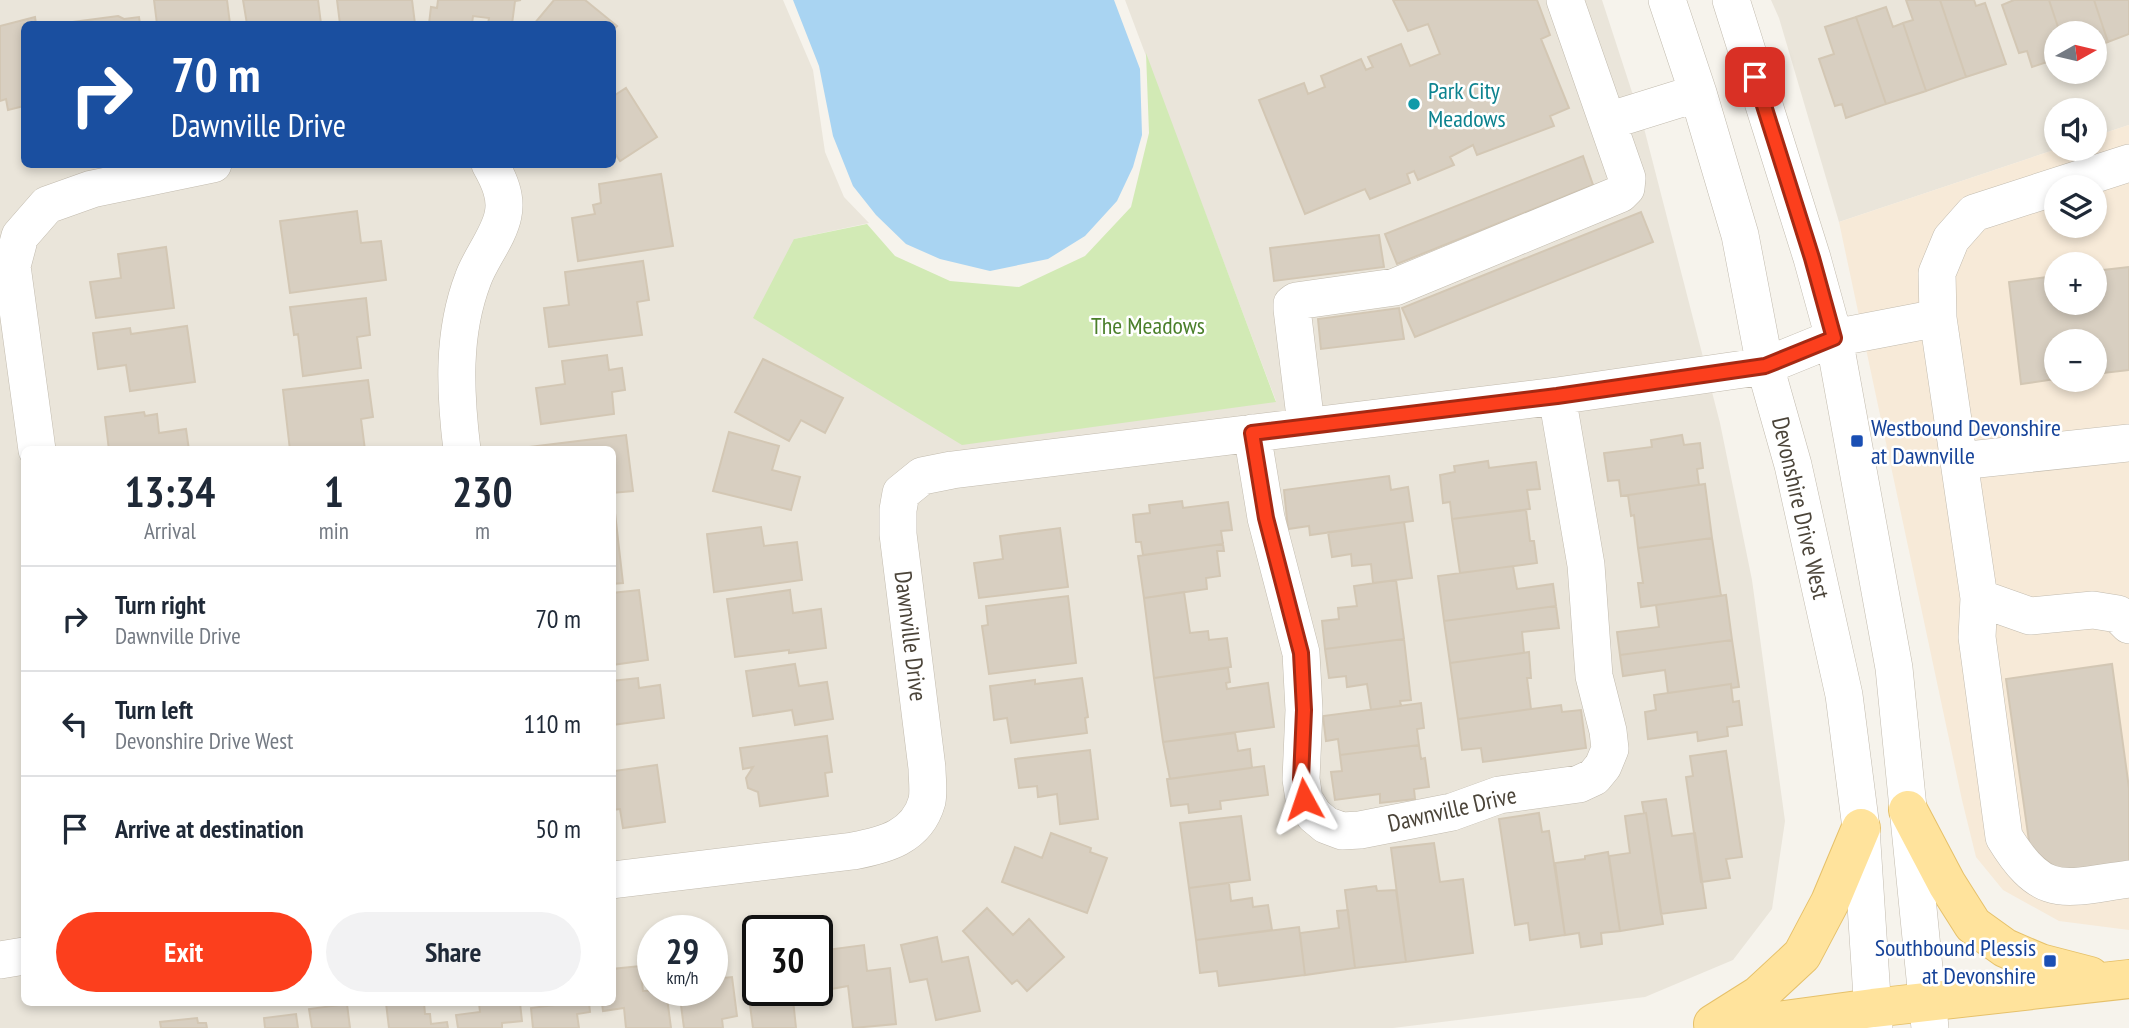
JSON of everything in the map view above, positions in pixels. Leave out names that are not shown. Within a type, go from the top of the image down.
[{"type":"main road","points":[[1908,810],[1947,884],[1973,925],[2005,948],[2040,963],[2119,980]]},
{"type":"main road","points":[[1706,1028],[1759,995],[1802,955],[1830,902],[1861,828]]},
{"type":"main road","points":[[1726,1028],[1930,1016],[2119,980]]},
{"type":"street","points":[[1306,425],[1292,304],[1296,301],[1395,288],[1620,194],[1626,188],[1626,178],[1608,121],[1565,0]]},
{"type":"street","name":"Devonshire Drive West","points":[[1667,0],[1741,235],[1765,366],[1793,466],[1844,695],[1861,828],[1874,1018]]},
{"type":"street","points":[[1731,0],[1812,258],[1834,338],[1894,668],[1930,1016]]},
{"type":"street","points":[[1608,121],[1698,93]]},
{"type":"street","points":[[2129,163],[1974,214],[1951,240],[1937,273],[1938,318],[1979,598],[1977,637],[2004,837],[2019,861],[2036,878],[2063,888],[2129,879]]},
{"type":"street","points":[[36,446],[12,266],[20,236],[47,205],[92,189],[194,168]]},
{"type":"street","points":[[461,446],[457,412],[456,360],[462,321],[473,277],[503,217],[504,199],[499,179],[492,168]]},
{"type":"street","name":"Dawnville Drive","points":[[616,880],[884,845],[913,829],[927,801],[928,768],[898,534],[898,510],[901,493],[922,477],[952,470],[1557,396],[1765,366],[1834,338],[1938,318]]},
{"type":"street","name":"Dawnville Drive","points":[[1252,433],[1266,518],[1301,653],[1304,710],[1301,779],[1304,799],[1314,815],[1326,825],[1342,831],[1360,830],[1452,812],[1499,795],[1579,784],[1594,776],[1603,766],[1610,749],[1608,731],[1594,676],[1586,565],[1557,396]]},
{"type":"street","points":[[1959,461],[2129,443]]},
{"type":"street","points":[[1979,598],[2030,616],[2092,610],[2118,614],[2129,625]]},
{"type":"street","points":[[0,960],[21,956]]},
{"type":"shaded area","points":[[0,0],[783,0],[813,70],[825,152],[844,197],[869,223],[794,239],[1276,401],[1125,0],[1602,0],[1645,132],[1720,423],[1752,580],[1785,821],[1772,909],[1733,960],[1645,997],[1393,1028],[0,1028]]},
{"type":"shaded area","points":[[1771,0],[2129,0],[2129,125],[2107,132],[2107,98],[2044,98],[2044,153],[1839,222],[1779,18]]},
{"type":"shaded area","points":[[2129,125],[2129,930],[2059,921],[2003,890],[1976,857],[1839,222],[2044,153],[2044,161],[2107,161],[2107,132]]},
{"type":"green space","name":"The Meadows","points":[[1146,53],[1276,402],[962,445],[753,318],[794,239],[867,224],[895,256],[950,281],[1019,287],[1085,256],[1131,207],[1149,133]]},
{"type":"water","points":[[793,0],[1114,0],[1140,69],[1142,135],[1133,167],[1117,201],[1085,236],[1048,259],[990,271],[940,259],[906,244],[876,215],[853,186],[833,136],[819,66]]},
{"type":"building","points":[[154,0],[227,0],[230,21],[157,21]]},
{"type":"building","points":[[243,0],[318,0],[321,21],[246,21]]},
{"type":"building","points":[[337,0],[412,0],[415,21],[340,21]]},
{"type":"building","points":[[438,0],[521,0],[515,1],[512,21],[488,21],[489,18],[473,16],[472,21],[429,21],[431,7],[437,8]]},
{"type":"building","points":[[554,0],[585,0],[611,21],[536,21]]},
{"type":"building","name":"Park City Meadows","points":[[1393,0],[1537,0],[1550,35],[1541,39],[1569,108],[1550,116],[1554,126],[1477,155],[1473,145],[1450,157],[1454,165],[1418,180],[1414,171],[1407,174],[1410,183],[1370,199],[1365,189],[1305,214],[1259,100],[1304,83],[1308,94],[1325,87],[1321,76],[1361,59],[1366,70],[1373,67],[1368,57],[1401,44],[1410,66],[1440,54],[1428,24],[1408,31]]},
{"type":"building","points":[[1906,0],[1940,0],[1966,77],[1926,91],[1903,23],[1913,20]]},
{"type":"building","points":[[1940,0],[1974,0],[1976,6],[1985,3],[2006,64],[1966,77]]},
{"type":"building","points":[[2014,0],[2049,0],[2056,21],[2044,21],[2044,63],[2032,67],[2027,51],[2019,53],[2002,5]]},
{"type":"building","points":[[2049,0],[2094,0],[2101,21],[2056,21]]},
{"type":"building","points":[[2094,0],[2129,0],[2129,34],[2108,42],[2107,21],[2101,21]]},
{"type":"building","points":[[1886,7],[1893,27],[1903,23],[1926,91],[1886,104],[1856,17]]},
{"type":"building","points":[[118,16],[124,19],[139,17],[140,21],[80,21]]},
{"type":"building","points":[[35,17],[36,21],[21,21],[21,107],[8,110],[6,99],[0,101],[0,26]]},
{"type":"building","points":[[1856,17],[1886,104],[1846,118],[1842,104],[1835,106],[1819,59],[1834,54],[1825,27]]},
{"type":"building","points":[[626,88],[657,137],[620,161],[616,155],[616,94]]},
{"type":"building","points":[[1583,156],[1593,185],[1397,264],[1385,234]]},
{"type":"building","points":[[661,174],[673,246],[578,261],[572,218],[595,214],[593,205],[601,203],[599,184]]},
{"type":"building","points":[[357,211],[361,243],[381,241],[386,280],[290,293],[280,221]]},
{"type":"building","points":[[1641,212],[1653,242],[1415,337],[1402,308]]},
{"type":"building","points":[[1379,235],[1384,267],[1274,281],[1270,248]]},
{"type":"building","points":[[166,247],[174,308],[96,318],[90,282],[121,278],[118,254]]},
{"type":"building","points":[[643,261],[649,300],[637,302],[642,335],[549,347],[544,308],[569,305],[565,272]]},
{"type":"building","points":[[2129,267],[2129,370],[2107,373],[2107,329],[2044,329],[2044,381],[2021,384],[2009,282],[2044,278],[2044,315],[2107,315],[2107,270]]},
{"type":"building","points":[[366,298],[370,335],[357,337],[361,368],[303,376],[298,334],[294,335],[290,307]]},
{"type":"building","points":[[1399,308],[1404,339],[1321,349],[1318,319]]},
{"type":"building","points":[[187,326],[195,382],[130,391],[126,365],[98,369],[93,333],[130,328],[131,334]]},
{"type":"building","points":[[607,355],[609,370],[622,368],[625,390],[612,392],[614,414],[541,424],[536,388],[565,384],[562,361]]},
{"type":"building","points":[[763,359],[843,398],[825,433],[801,420],[789,441],[735,412]]},
{"type":"building","points":[[368,380],[373,417],[361,419],[364,446],[290,446],[283,390]]},
{"type":"building","points":[[144,412],[145,416],[157,414],[159,433],[186,429],[188,446],[109,446],[105,417]]},
{"type":"building","points":[[729,432],[779,446],[772,470],[800,477],[791,510],[713,491]]},
{"type":"building","points":[[626,435],[633,491],[616,493],[616,446],[538,446]]},
{"type":"building","points":[[1682,435],[1684,445],[1700,443],[1703,468],[1697,469],[1699,485],[1621,496],[1619,480],[1608,481],[1604,453],[1652,447],[1651,440]]},
{"type":"building","points":[[1488,461],[1489,468],[1536,462],[1540,489],[1527,490],[1530,509],[1452,519],[1450,502],[1443,503],[1440,475],[1455,472],[1454,466]]},
{"type":"building","points":[[1389,476],[1391,490],[1408,487],[1413,521],[1310,535],[1309,526],[1288,529],[1284,490]]},
{"type":"building","points":[[1705,484],[1712,538],[1638,548],[1634,515],[1631,516],[1628,495]]},
{"type":"building","points":[[1182,501],[1183,508],[1228,502],[1232,530],[1221,531],[1223,544],[1143,555],[1141,542],[1136,542],[1133,515],[1150,513],[1149,505]]},
{"type":"building","points":[[1526,510],[1530,541],[1534,541],[1537,563],[1460,573],[1452,519]]},
{"type":"building","points":[[616,522],[623,583],[616,584]]},
{"type":"building","points":[[1404,522],[1412,578],[1373,583],[1371,564],[1352,566],[1351,554],[1332,557],[1328,532]]},
{"type":"building","points":[[761,527],[764,546],[797,542],[802,580],[714,592],[707,534]]},
{"type":"building","points":[[1060,528],[1068,587],[979,598],[974,563],[1003,559],[1000,536]]},
{"type":"building","points":[[1712,538],[1721,596],[1641,607],[1638,583],[1643,583],[1638,548]]},
{"type":"building","points":[[1223,544],[1224,551],[1217,551],[1220,576],[1206,578],[1207,589],[1144,598],[1138,556]]},
{"type":"building","points":[[1513,566],[1517,589],[1553,584],[1556,606],[1444,621],[1438,576]]},
{"type":"building","points":[[1396,580],[1404,639],[1325,649],[1322,621],[1339,619],[1338,608],[1357,606],[1354,586]]},
{"type":"building","points":[[639,590],[648,660],[616,664],[616,593]]},
{"type":"building","points":[[790,590],[793,613],[821,609],[826,648],[735,657],[727,599]]},
{"type":"building","points":[[1184,592],[1190,633],[1208,631],[1209,640],[1227,638],[1231,667],[1154,678],[1144,598]]},
{"type":"building","points":[[1726,595],[1732,640],[1620,655],[1617,632],[1659,627],[1656,605]]},
{"type":"building","points":[[1068,596],[1076,663],[989,674],[982,626],[988,625],[986,606]]},
{"type":"building","points":[[1556,606],[1559,628],[1522,632],[1524,653],[1450,663],[1444,621]]},
{"type":"building","points":[[1404,639],[1411,700],[1400,701],[1401,706],[1371,710],[1367,684],[1347,687],[1346,676],[1329,678],[1325,649]]},
{"type":"building","points":[[1732,640],[1739,687],[1731,688],[1731,684],[1668,693],[1665,670],[1623,676],[1620,655]]},
{"type":"building","points":[[1529,652],[1531,678],[1527,678],[1531,709],[1458,719],[1450,663]]},
{"type":"building","points":[[795,664],[799,686],[827,682],[833,719],[795,725],[792,710],[753,716],[746,671]]},
{"type":"building","points":[[2112,664],[2129,788],[2129,866],[2065,875],[2030,848],[2006,679]]},
{"type":"building","points":[[1228,668],[1230,682],[1226,683],[1227,689],[1268,683],[1274,727],[1163,742],[1154,678]]},
{"type":"building","points":[[638,678],[639,688],[660,685],[664,718],[616,724],[616,681]]},
{"type":"building","points":[[1082,678],[1088,717],[1085,718],[1087,733],[1011,743],[1007,718],[994,720],[990,686]]},
{"type":"building","points":[[1731,684],[1733,702],[1739,701],[1742,725],[1727,727],[1728,736],[1698,741],[1697,732],[1648,739],[1645,712],[1656,710],[1654,695]]},
{"type":"building","points":[[1421,703],[1424,728],[1417,729],[1419,745],[1340,755],[1338,739],[1326,741],[1323,716]]},
{"type":"building","points":[[1561,705],[1562,712],[1581,710],[1586,748],[1483,762],[1481,748],[1462,750],[1458,719]]},
{"type":"building","points":[[1235,733],[1238,751],[1250,749],[1252,768],[1170,779],[1163,742]]},
{"type":"building","points":[[827,736],[832,772],[825,773],[828,796],[760,806],[758,792],[748,788],[746,778],[753,767],[743,769],[740,748]]},
{"type":"building","points":[[1419,745],[1421,759],[1425,758],[1429,787],[1414,789],[1415,799],[1380,803],[1380,794],[1335,800],[1331,772],[1342,771],[1340,755]]},
{"type":"building","points":[[1090,750],[1098,819],[1060,824],[1057,794],[1038,797],[1037,786],[1019,788],[1015,759]]},
{"type":"building","points":[[1726,751],[1742,857],[1726,859],[1730,878],[1701,882],[1686,777],[1693,776],[1690,756]]},
{"type":"building","points":[[657,765],[665,822],[623,828],[620,809],[616,810],[616,771]]},
{"type":"building","points":[[1264,766],[1268,795],[1220,801],[1221,809],[1189,813],[1188,804],[1171,806],[1167,779]]},
{"type":"building","points":[[1666,799],[1672,836],[1695,833],[1706,908],[1661,914],[1646,813],[1642,802]]},
{"type":"building","points":[[1539,813],[1542,832],[1549,831],[1565,935],[1530,940],[1528,923],[1515,925],[1499,819]]},
{"type":"building","points":[[1646,813],[1663,924],[1620,931],[1609,856],[1630,853],[1625,816]]},
{"type":"building","points":[[1241,816],[1250,880],[1189,888],[1180,823]]},
{"type":"building","points":[[1051,833],[1091,848],[1090,852],[1107,858],[1087,913],[1002,882],[1015,847],[1042,858]]},
{"type":"building","points":[[1434,843],[1440,882],[1463,879],[1473,953],[1406,962],[1391,848]]},
{"type":"building","points":[[1608,852],[1620,931],[1601,933],[1602,944],[1581,947],[1579,933],[1565,935],[1555,863],[1585,859],[1585,856]]},
{"type":"building","points":[[1229,883],[1231,901],[1252,898],[1253,907],[1268,905],[1272,930],[1196,940],[1189,888]]},
{"type":"building","points":[[1376,886],[1377,891],[1396,890],[1406,962],[1355,968],[1345,890]]},
{"type":"building","points":[[987,908],[1013,935],[1029,919],[1064,957],[1027,991],[1017,980],[1012,984],[963,931]]},
{"type":"building","points":[[1348,910],[1355,968],[1305,975],[1300,933],[1339,928],[1337,911]]},
{"type":"building","points":[[1299,927],[1305,975],[1219,986],[1217,971],[1200,973],[1196,940]]},
{"type":"building","points":[[937,937],[942,962],[968,957],[980,1011],[936,1020],[927,979],[910,982],[901,945]]},
{"type":"building","points":[[864,945],[867,971],[890,968],[896,1024],[853,1028],[848,986],[833,989],[833,949]]},
{"type":"building","points":[[637,966],[637,1006],[668,1006],[671,1028],[626,1028],[624,1008],[603,1011],[602,1006],[616,1006],[616,969]]},
{"type":"building","points":[[728,977],[732,977],[737,1016],[722,1019],[723,1028],[684,1028],[681,1006],[728,1006]]},
{"type":"building","points":[[347,1006],[350,1028],[312,1028],[309,1009]]},
{"type":"building","points":[[386,1006],[424,1006],[425,1014],[430,1014],[431,1024],[447,1022],[448,1028],[389,1028]]},
{"type":"building","points":[[479,1006],[520,1006],[522,1021],[502,1023],[502,1028],[458,1028],[456,1015],[480,1012]]},
{"type":"building","points":[[589,1006],[590,1012],[577,1014],[579,1028],[533,1028],[531,1008]]},
{"type":"building","points":[[750,1006],[794,1006],[796,1028],[753,1028]]},
{"type":"building","points":[[296,1014],[298,1028],[265,1028],[264,1018]]},
{"type":"building","points":[[197,1018],[198,1023],[206,1023],[207,1028],[161,1028],[160,1022]]},
{"type":"place","name":"Park City Meadows","points":[[1414,104]]},
{"type":"place","name":"Westbound Devonshire at Dawnville","points":[[1857,441]]},
{"type":"place","name":"Southbound Plessis at Devonshire","points":[[2050,961]]},
{"type":"route","points":[[1304,799],[1301,779],[1304,710],[1301,653],[1266,518],[1252,433],[1557,396],[1765,366],[1834,338],[1812,258],[1755,77]]}]
